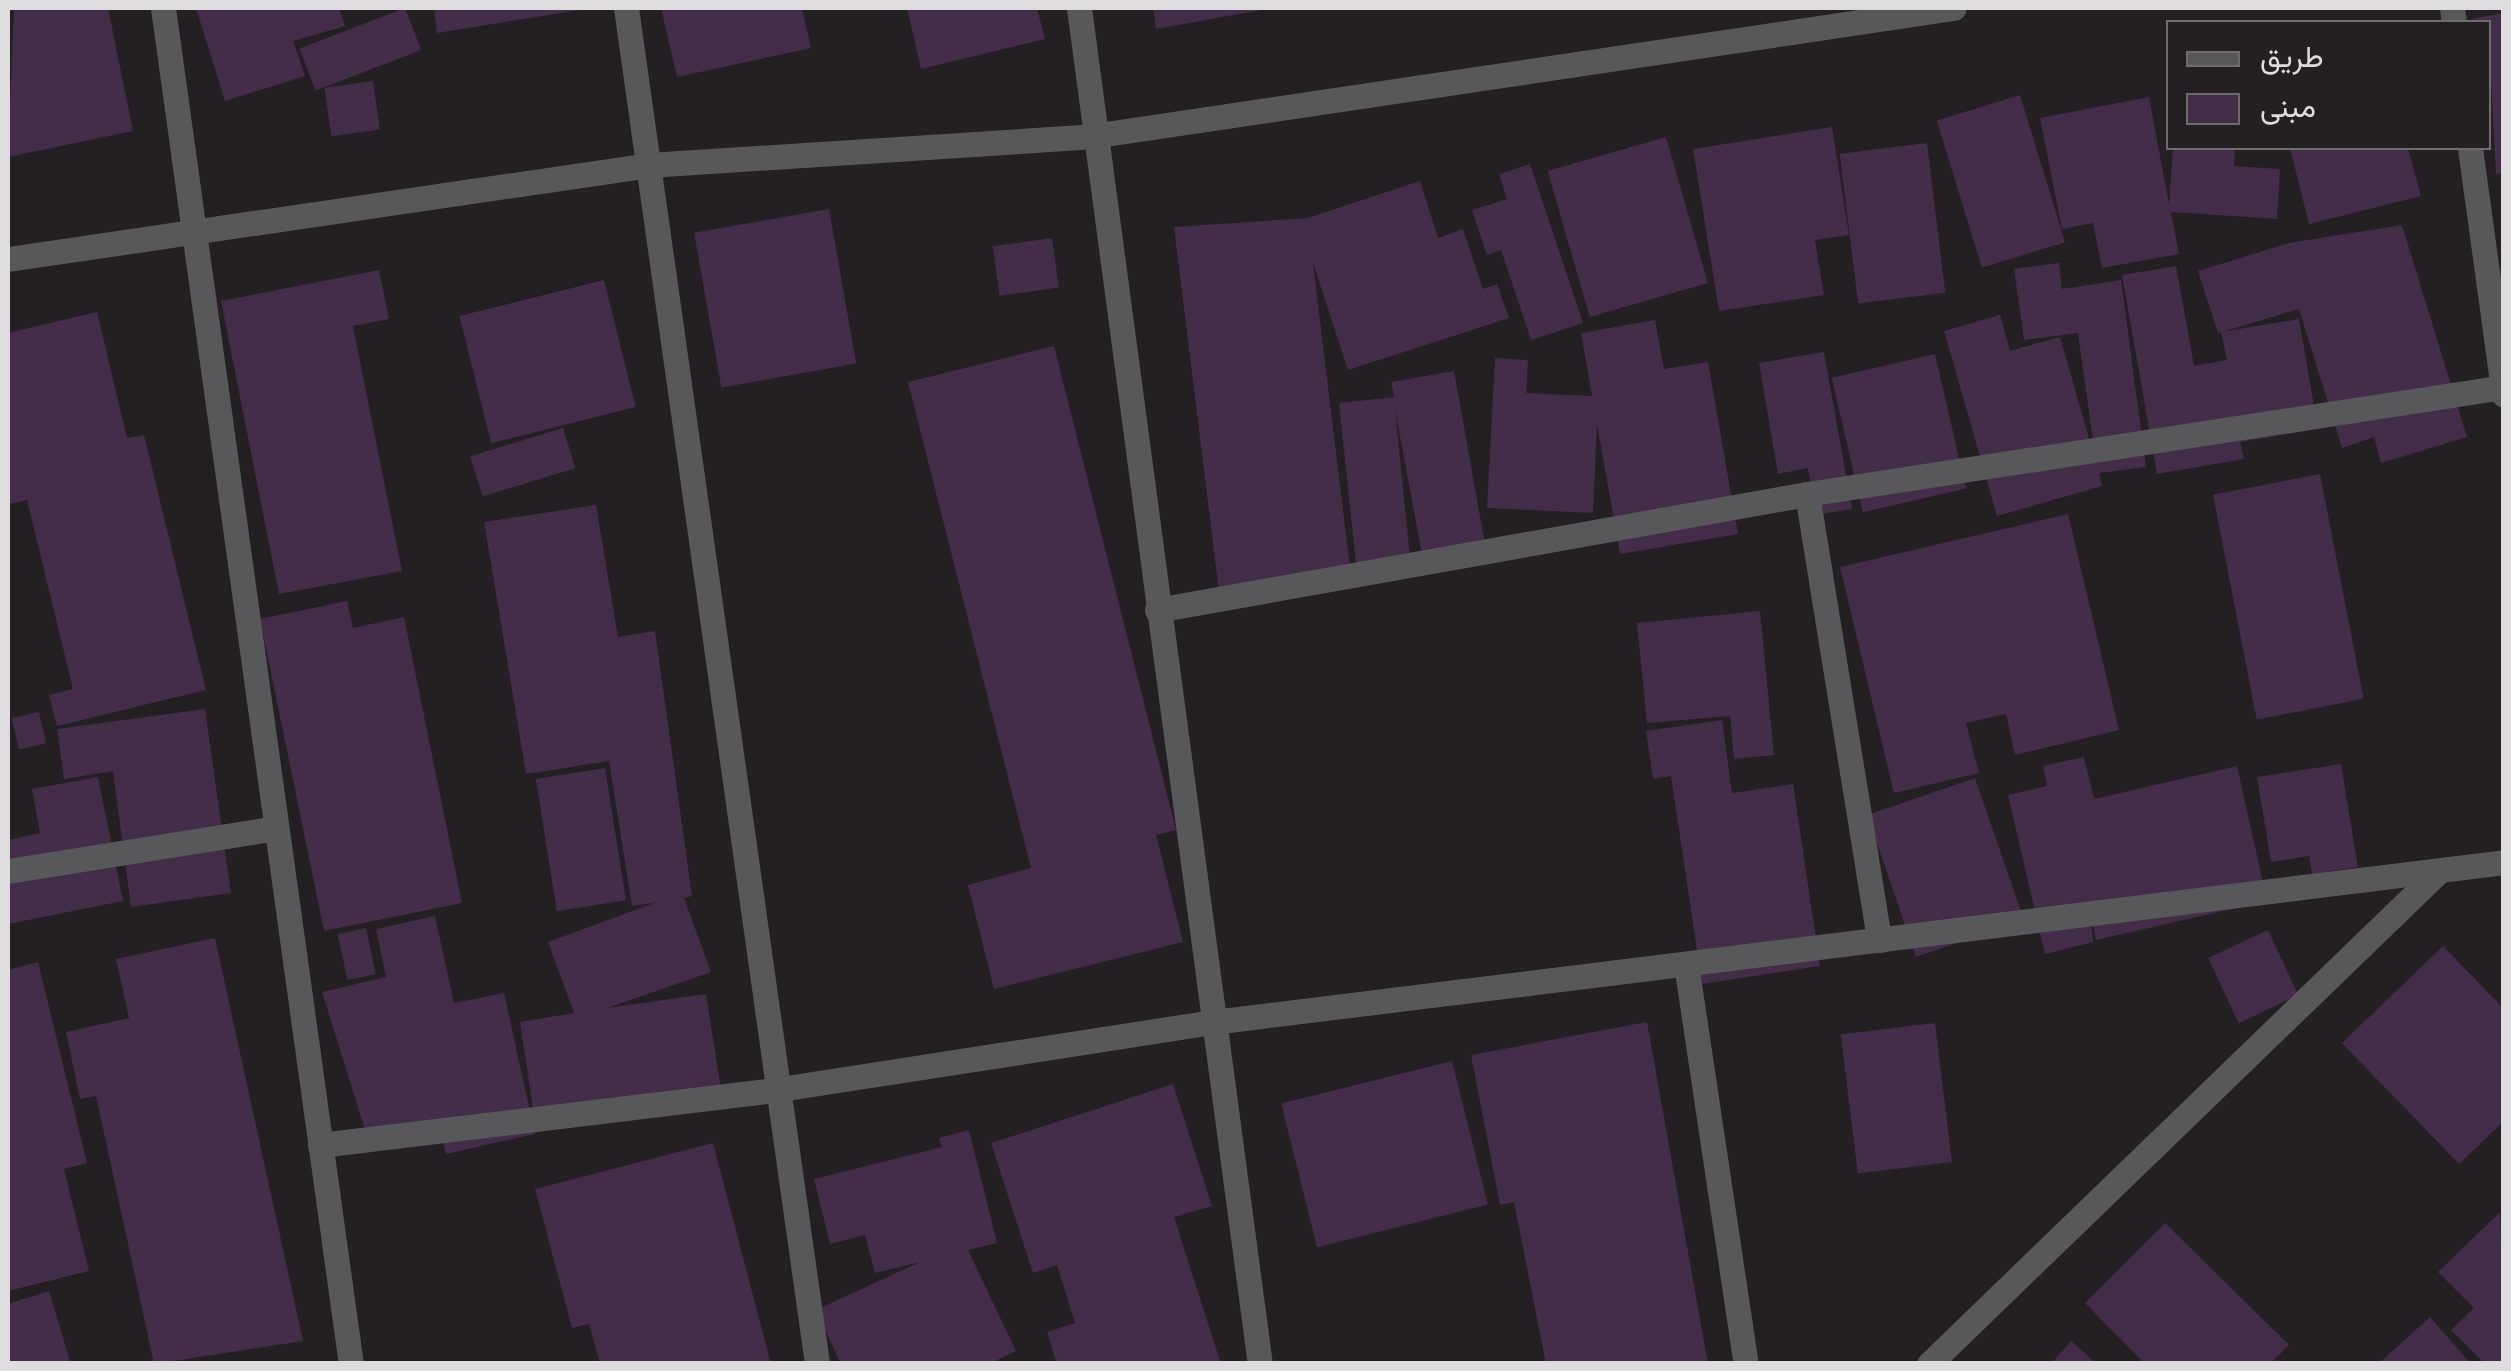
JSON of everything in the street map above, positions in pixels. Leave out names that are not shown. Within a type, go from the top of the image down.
[{"type":"street","points":[[163,8],[351,1364]]},
{"type":"street","points":[[626,8],[816,1364]]},
{"type":"street","points":[[1079,8],[1092,136],[1260,1364]]},
{"type":"street","points":[[8,259],[194,235],[648,165],[1092,136],[1954,8]]},
{"type":"street","points":[[2470,150],[2504,395]]},
{"type":"street","points":[[1157,610],[1807,494],[2503,387]]},
{"type":"street","points":[[1807,494],[1878,940]]},
{"type":"street","points":[[8,871],[276,828]]},
{"type":"street","points":[[320,1145],[780,1088],[1214,1022],[2504,862]]},
{"type":"street","points":[[1929,1364],[2439,871]]},
{"type":"street","points":[[1686,964],[1746,1364]]},
{"type":"building","points":[[14,8],[108,8],[133,131],[8,157]]},
{"type":"building","points":[[196,8],[339,8],[345,26],[293,41],[305,76],[225,101]]},
{"type":"building","points":[[405,8],[421,50],[316,91],[300,48]]},
{"type":"building","points":[[434,8],[580,8],[580,10],[437,33]]},
{"type":"building","points":[[661,8],[802,8],[811,48],[677,77]]},
{"type":"building","points":[[907,8],[1037,8],[1045,39],[921,69]]},
{"type":"building","points":[[1153,8],[1266,8],[1267,9],[1156,29]]},
{"type":"building","points":[[2504,13],[2504,173],[2496,174],[2491,20],[2470,19]]},
{"type":"building","points":[[373,81],[380,130],[331,136],[324,88]]},
{"type":"building","points":[[2020,95],[2065,242],[1982,268],[1937,120]]},
{"type":"building","points":[[2149,97],[2169,204],[2173,150],[2235,150],[2234,166],[2280,169],[2277,219],[2171,212],[2179,254],[2102,268],[2093,223],[2062,229],[2040,118]]},
{"type":"building","points":[[1832,127],[1849,235],[1815,240],[1824,295],[1719,311],[1693,149]]},
{"type":"building","points":[[1666,137],[1708,283],[1590,317],[1548,171]]},
{"type":"building","points":[[1927,143],[1945,293],[1858,304],[1840,154]]},
{"type":"building","points":[[2290,150],[2409,150],[2421,196],[2309,224]]},
{"type":"building","points":[[1530,164],[1583,323],[1531,340],[1501,250],[1487,255],[1472,210],[1507,199],[1499,174]]},
{"type":"building","points":[[1420,181],[1438,238],[1463,229],[1483,289],[1497,284],[1509,318],[1348,370],[1313,263],[1351,576],[1219,592],[1174,227],[1308,218]]},
{"type":"building","points":[[829,209],[856,364],[721,387],[694,233]]},
{"type":"building","points":[[2402,225],[2467,437],[2381,463],[2374,437],[2342,448],[2299,309],[2218,333],[2198,271],[2289,243]]},
{"type":"building","points":[[1052,238],[1059,288],[1000,296],[993,246]]},
{"type":"building","points":[[2059,263],[2062,289],[2121,280],[2146,467],[2099,473],[2102,486],[1997,516],[1944,331],[2000,315],[2010,351],[2060,337],[2096,463],[2078,333],[2024,340],[2014,269]]},
{"type":"building","points":[[2176,266],[2194,366],[2227,360],[2221,332],[2299,319],[2318,429],[2240,442],[2244,459],[2157,474],[2122,275]]},
{"type":"building","points":[[379,270],[389,319],[353,326],[402,571],[279,594],[221,301]]},
{"type":"building","points":[[604,280],[636,407],[491,443],[459,316]]},
{"type":"building","points":[[97,312],[127,438],[144,435],[206,690],[57,726],[49,695],[73,689],[27,500],[8,504],[8,333]]},
{"type":"building","points":[[1655,320],[1664,369],[1708,362],[1738,534],[1620,554],[1597,424],[1593,513],[1487,508],[1495,358],[1528,360],[1526,393],[1592,396],[1581,333]]},
{"type":"building","points":[[1054,346],[1176,830],[1156,835],[1183,942],[994,989],[968,885],[1031,868],[908,382]]},
{"type":"building","points":[[1824,352],[1852,509],[1816,515],[1808,468],[1778,474],[1759,363]]},
{"type":"building","points":[[1935,354],[1966,488],[1863,512],[1832,378]]},
{"type":"building","points":[[1454,371],[1488,561],[1425,571],[1395,409],[1412,577],[1358,583],[1339,403],[1394,397],[1391,382]]},
{"type":"building","points":[[563,428],[575,468],[483,497],[470,456]]},
{"type":"building","points":[[2320,474],[2364,699],[2257,720],[2213,495]]},
{"type":"building","points":[[596,505],[618,637],[655,631],[692,896],[684,898],[711,972],[607,1008],[706,994],[723,1102],[536,1129],[520,1022],[574,1013],[548,942],[657,902],[632,906],[609,761],[526,774],[484,522]]},
{"type":"building","points":[[2068,514],[2119,730],[2015,755],[2006,714],[1966,723],[1979,773],[1894,793],[1840,567]]},
{"type":"building","points":[[347,601],[353,628],[404,617],[462,903],[324,931],[260,619]]},
{"type":"building","points":[[1760,611],[1774,755],[1734,759],[1730,716],[1647,723],[1637,623]]},
{"type":"building","points":[[205,709],[231,893],[131,907],[113,771],[64,779],[57,729]]},
{"type":"building","points":[[39,712],[46,743],[19,749],[12,718]]},
{"type":"building","points":[[1722,720],[1732,793],[1793,784],[1820,966],[1702,984],[1671,776],[1653,779],[1646,731]]},
{"type":"building","points":[[2084,757],[2094,799],[2237,766],[2267,901],[2096,940],[2090,910],[2093,942],[2045,954],[2008,795],[2047,786],[2043,766]]},
{"type":"building","points":[[2341,764],[2358,867],[2312,874],[2309,856],[2271,862],[2257,777]]},
{"type":"building","points":[[605,768],[626,900],[557,911],[536,779]]},
{"type":"building","points":[[98,777],[123,901],[8,924],[8,840],[40,833],[32,789]]},
{"type":"building","points":[[1975,778],[2024,920],[1916,957],[1867,815]]},
{"type":"building","points":[[435,916],[454,1003],[504,993],[535,1134],[446,1154],[439,1121],[367,1136],[322,992],[386,977],[376,929]]},
{"type":"building","points":[[366,928],[376,974],[347,980],[338,934]]},
{"type":"building","points":[[2268,930],[2298,995],[2239,1023],[2208,958]]},
{"type":"building","points":[[215,938],[303,1341],[154,1364],[96,1096],[80,1099],[66,1032],[129,1018],[116,959]]},
{"type":"building","points":[[2443,946],[2504,1009],[2504,1121],[2459,1164],[2342,1043]]},
{"type":"building","points":[[38,962],[87,1163],[64,1169],[89,1271],[8,1291],[8,970]]},
{"type":"building","points":[[1647,1022],[1708,1364],[1546,1364],[1514,1202],[1500,1205],[1471,1055]]},
{"type":"building","points":[[1935,1023],[1952,1162],[1858,1174],[1841,1035]]},
{"type":"building","points":[[1452,1061],[1488,1205],[1317,1247],[1281,1104]]},
{"type":"building","points":[[1173,1084],[1212,1206],[1174,1217],[1221,1364],[1057,1364],[1047,1332],[1075,1323],[1057,1265],[1033,1273],[991,1143]]},
{"type":"building","points":[[969,1130],[997,1243],[968,1250],[1016,1351],[989,1364],[841,1364],[816,1310],[920,1262],[875,1273],[865,1235],[830,1244],[814,1179],[942,1147],[939,1138]]},
{"type":"building","points":[[713,1143],[771,1364],[600,1364],[589,1324],[572,1328],[535,1189]]},
{"type":"building","points":[[2500,1212],[2504,1364],[2485,1364],[2451,1330],[2474,1308],[2438,1272]]},
{"type":"building","points":[[2165,1223],[2289,1345],[2270,1364],[2145,1364],[2085,1303]]},
{"type":"building","points":[[49,1291],[71,1364],[8,1364],[8,1304]]},
{"type":"building","points":[[2430,1317],[2471,1364],[2378,1364]]},
{"type":"building","points":[[2071,1341],[2097,1364],[2051,1364]]}]
